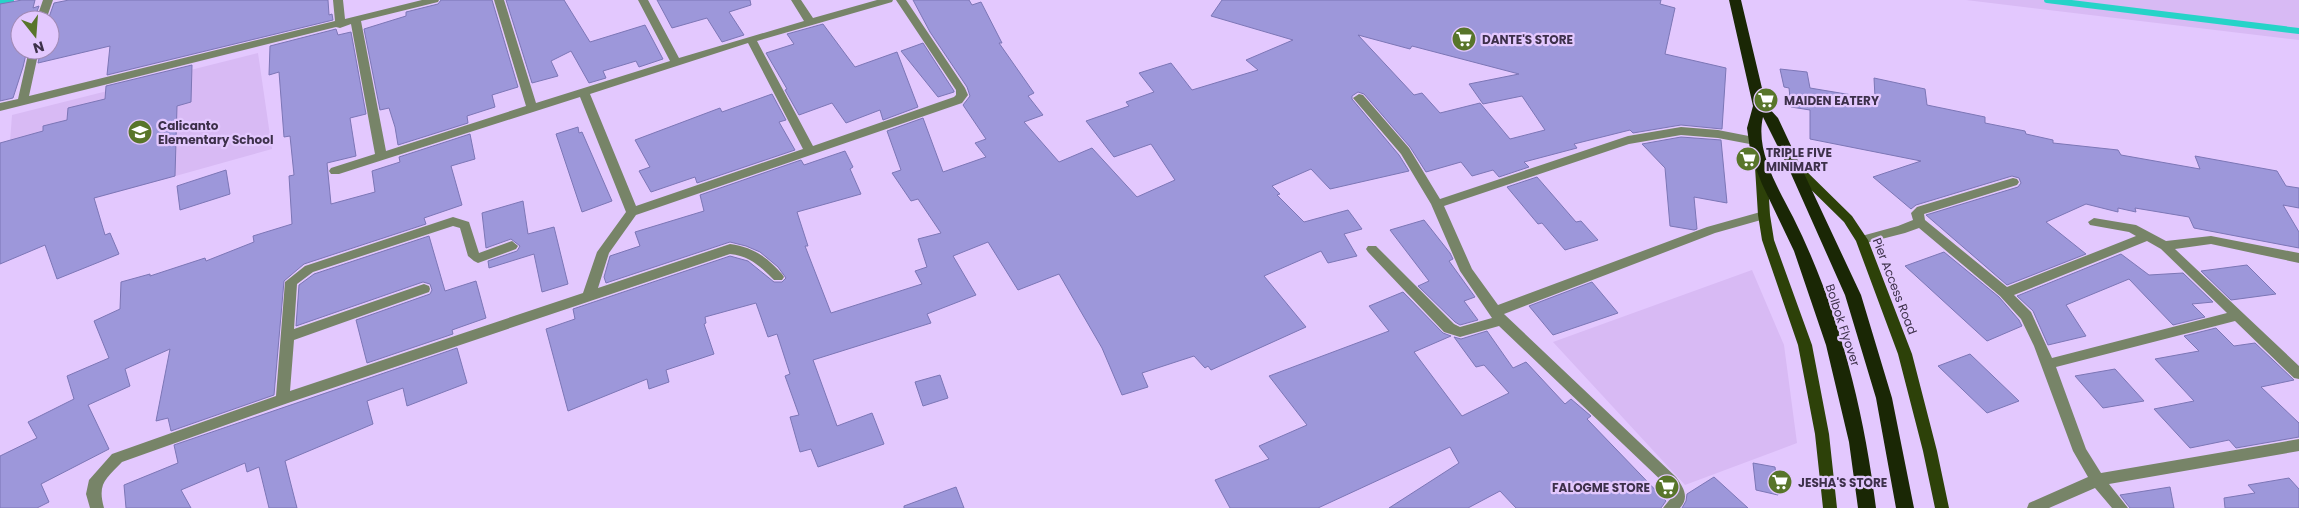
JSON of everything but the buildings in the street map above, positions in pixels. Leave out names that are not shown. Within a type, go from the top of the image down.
[{"type":"highway","name":"Pier Access Road","points":[[1735,0],[1760,106],[1775,125],[1795,167]]},
{"type":"highway","name":"Pier Access Road","points":[[1760,106],[1754,118],[1755,141],[1760,160]]},
{"type":"highway","name":"Bolbok Flyover","points":[[1760,160],[1801,250],[1840,366],[1856,436],[1867,508]]},
{"type":"highway","name":"Bolbok Flyover","points":[[1795,167],[1853,295],[1872,352],[1893,439],[1905,508]]},
{"type":"main road","name":"Pier Access Road","points":[[1760,160],[1768,240],[1805,345],[1822,434],[1830,508]]},
{"type":"main road","name":"Pier Access Road","points":[[1795,167],[1848,219],[1862,240],[1905,354],[1930,451],[1942,508]]},
{"type":"street","points":[[338,0],[340,25]]},
{"type":"street","points":[[0,107],[340,25],[434,0]]},
{"type":"street","points":[[499,0],[532,107]]},
{"type":"street","points":[[643,0],[676,62]]},
{"type":"street","points":[[796,0],[810,22]]},
{"type":"street","points":[[335,171],[751,38],[888,0]]},
{"type":"street","points":[[588,296],[603,252],[632,212],[958,100],[962,95],[961,90],[901,0]]},
{"type":"street","points":[[356,21],[381,155]]},
{"type":"street","points":[[751,38],[810,151]]},
{"type":"street","points":[[23,100],[32,60]]},
{"type":"street","points":[[584,92],[632,212]]},
{"type":"street","points":[[1360,98],[1405,151],[1437,204],[1466,271],[1497,316],[1671,481],[1678,493],[1678,500],[1670,508]]},
{"type":"street","points":[[1437,204],[1628,140],[1659,134],[1698,132],[1755,141]]},
{"type":"street","points":[[2013,182],[1921,210],[1917,213],[1920,222],[2005,293],[2026,316],[2048,364],[2077,442],[2096,480],[2121,508]]},
{"type":"street","points":[[1372,249],[1449,328],[1455,331],[1467,331],[1497,316],[1711,230],[1764,215]]},
{"type":"street","points":[[283,398],[291,282],[309,269],[453,221],[465,225],[474,256],[478,258],[512,246]]},
{"type":"street","points":[[1862,240],[1901,230],[1920,222]]},
{"type":"street","points":[[2094,222],[2121,225],[2148,236],[2164,246],[2299,374]]},
{"type":"street","points":[[2005,293],[2148,236]]},
{"type":"street","points":[[2164,246],[2191,241],[2211,240],[2299,258]]},
{"type":"street","points":[[97,508],[93,494],[96,480],[116,458],[283,398],[730,249],[746,250],[764,262],[778,277]]},
{"type":"street","points":[[287,337],[424,289]]},
{"type":"street","points":[[2048,364],[2238,315]]},
{"type":"street","points":[[2034,508],[2096,480],[2299,444]]},
{"type":"shaded area","points":[[1966,0],[2299,0],[2299,40]]},
{"type":"shaded area","name":"Calicanto Elementary School","points":[[258,53],[272,149],[4,224],[12,115]]},
{"type":"shaded area","points":[[1752,270],[1784,345],[1797,443],[1685,485],[1553,342]]},
{"type":"waterway","points":[[0,2],[11,0]]},
{"type":"waterway","points":[[2047,0],[2299,31]]},
{"type":"place","name":"DANTE'S STORE","points":[[1464,39]]},
{"type":"place","name":"MAIDEN EATERY","points":[[1766,100]]},
{"type":"place","name":"Calicanto Elementary School","points":[[140,132]]},
{"type":"place","name":"TRIPLE FIVE MINIMART","points":[[1748,159]]},
{"type":"place","name":"JESHA'S STORE","points":[[1780,482]]},
{"type":"place","name":"FALOGME STORE","points":[[1667,487]]}]
